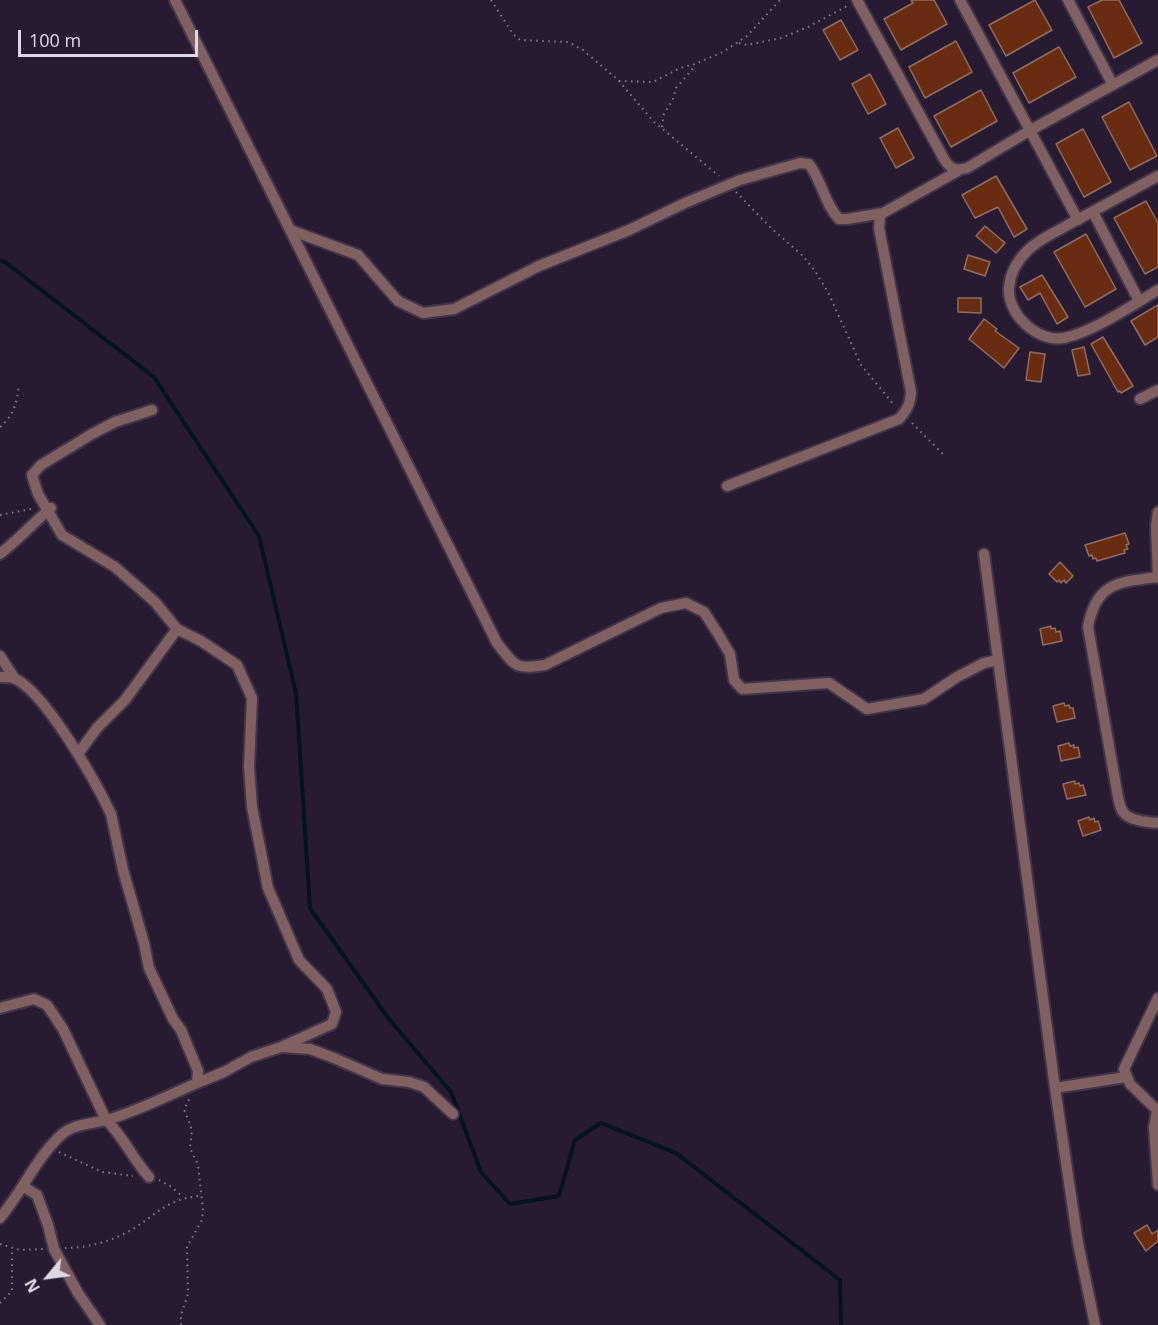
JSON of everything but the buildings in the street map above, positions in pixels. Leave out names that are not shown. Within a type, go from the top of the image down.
[{"type":"street","points":[[175,0],[497,643],[513,663],[525,669],[545,665],[661,608],[686,603],[704,612],[730,654],[735,680],[742,689],[829,683],[867,709],[924,699],[957,677],[984,663],[998,660]]},
{"type":"street","points":[[857,0],[944,159],[949,167],[958,171]]},
{"type":"street","points":[[960,0],[1078,220]]},
{"type":"street","points":[[1072,1],[1113,85]]},
{"type":"street","points":[[290,230],[358,255],[398,301],[423,313],[454,309],[539,266],[629,230],[729,185],[800,163],[809,164],[815,172],[830,209],[839,219],[883,213],[1158,60]]},
{"type":"street","points":[[1158,176],[1046,238],[1027,251],[1013,270],[1009,290],[1014,309],[1022,320],[1047,337],[1062,338],[1101,323],[1158,290]]},
{"type":"street","points":[[1093,212],[1139,301]]},
{"type":"street","points":[[727,486],[899,419],[907,410],[911,392],[879,228],[880,216],[883,213]]},
{"type":"street","points":[[1140,399],[1158,390]]},
{"type":"street","points":[[0,1218],[24,1187],[27,1178],[61,1135],[72,1129],[105,1120],[224,1072],[251,1057],[281,1047],[332,1024],[336,1012],[327,988],[299,960],[268,888],[252,807],[249,767],[252,698],[237,665],[201,641],[177,629],[155,602],[115,567],[62,535],[49,509],[38,494],[32,475],[41,465],[92,434],[115,422],[152,410]]},
{"type":"street","points":[[0,554],[14,544],[49,509]]},
{"type":"street","points":[[1158,512],[1158,578],[1116,583],[1105,589],[1096,600],[1088,627],[1122,811],[1131,818],[1158,823]]},
{"type":"street","points":[[984,554],[1055,1088],[1078,1244],[1095,1325]]},
{"type":"street","points":[[78,754],[97,728],[125,700],[177,629]]},
{"type":"street","points":[[0,647],[0,657],[15,679],[34,694],[62,730],[92,775],[111,814],[149,968],[173,1019],[181,1030],[198,1071],[197,1083]]},
{"type":"street","points":[[0,677],[15,679]]},
{"type":"street","points":[[1158,998],[1124,1069],[1126,1077],[1158,1111],[1154,1127],[1158,1185]]},
{"type":"street","points":[[0,1008],[34,999],[47,1005],[63,1029],[105,1120],[116,1130],[136,1163],[149,1177]]},
{"type":"street","points":[[281,1047],[310,1049],[382,1079],[409,1082],[424,1087],[453,1114]]},
{"type":"street","points":[[1055,1088],[1126,1077]]},
{"type":"street","points":[[24,1187],[37,1195],[54,1249],[78,1293],[100,1325]]},
{"type":"path","points":[[491,0],[520,40],[559,40],[575,44],[618,80],[647,115],[729,185],[754,212],[803,256],[828,292],[861,365],[902,415],[927,436],[944,455]]},
{"type":"path","points":[[618,80],[653,82],[739,43],[780,0]]},
{"type":"path","points":[[739,43],[747,45],[780,38],[808,27],[857,0]]},
{"type":"path","points":[[662,127],[664,114],[673,99],[676,88],[695,64]]},
{"type":"path","points":[[0,427],[12,414],[18,397],[19,385]]},
{"type":"path","points":[[0,515],[49,509]]},
{"type":"path","points":[[181,1325],[181,1315],[189,1287],[187,1247],[202,1220],[203,1210],[198,1165],[190,1148],[192,1130],[184,1108],[197,1083]]},
{"type":"path","points":[[52,1146],[61,1154],[102,1172],[149,1177],[162,1181],[183,1197]]},
{"type":"path","points":[[0,1244],[29,1251],[85,1247],[113,1238],[133,1228],[183,1197],[201,1196]]},
{"type":"path","points":[[0,1303],[12,1292],[12,1248]]},
{"type":"waterway","points":[[0,261],[5,262],[154,377],[259,536],[296,693],[310,908],[388,1018],[451,1092],[481,1172],[510,1204],[559,1196],[575,1140],[601,1123],[676,1153],[840,1280],[841,1325]]}]
